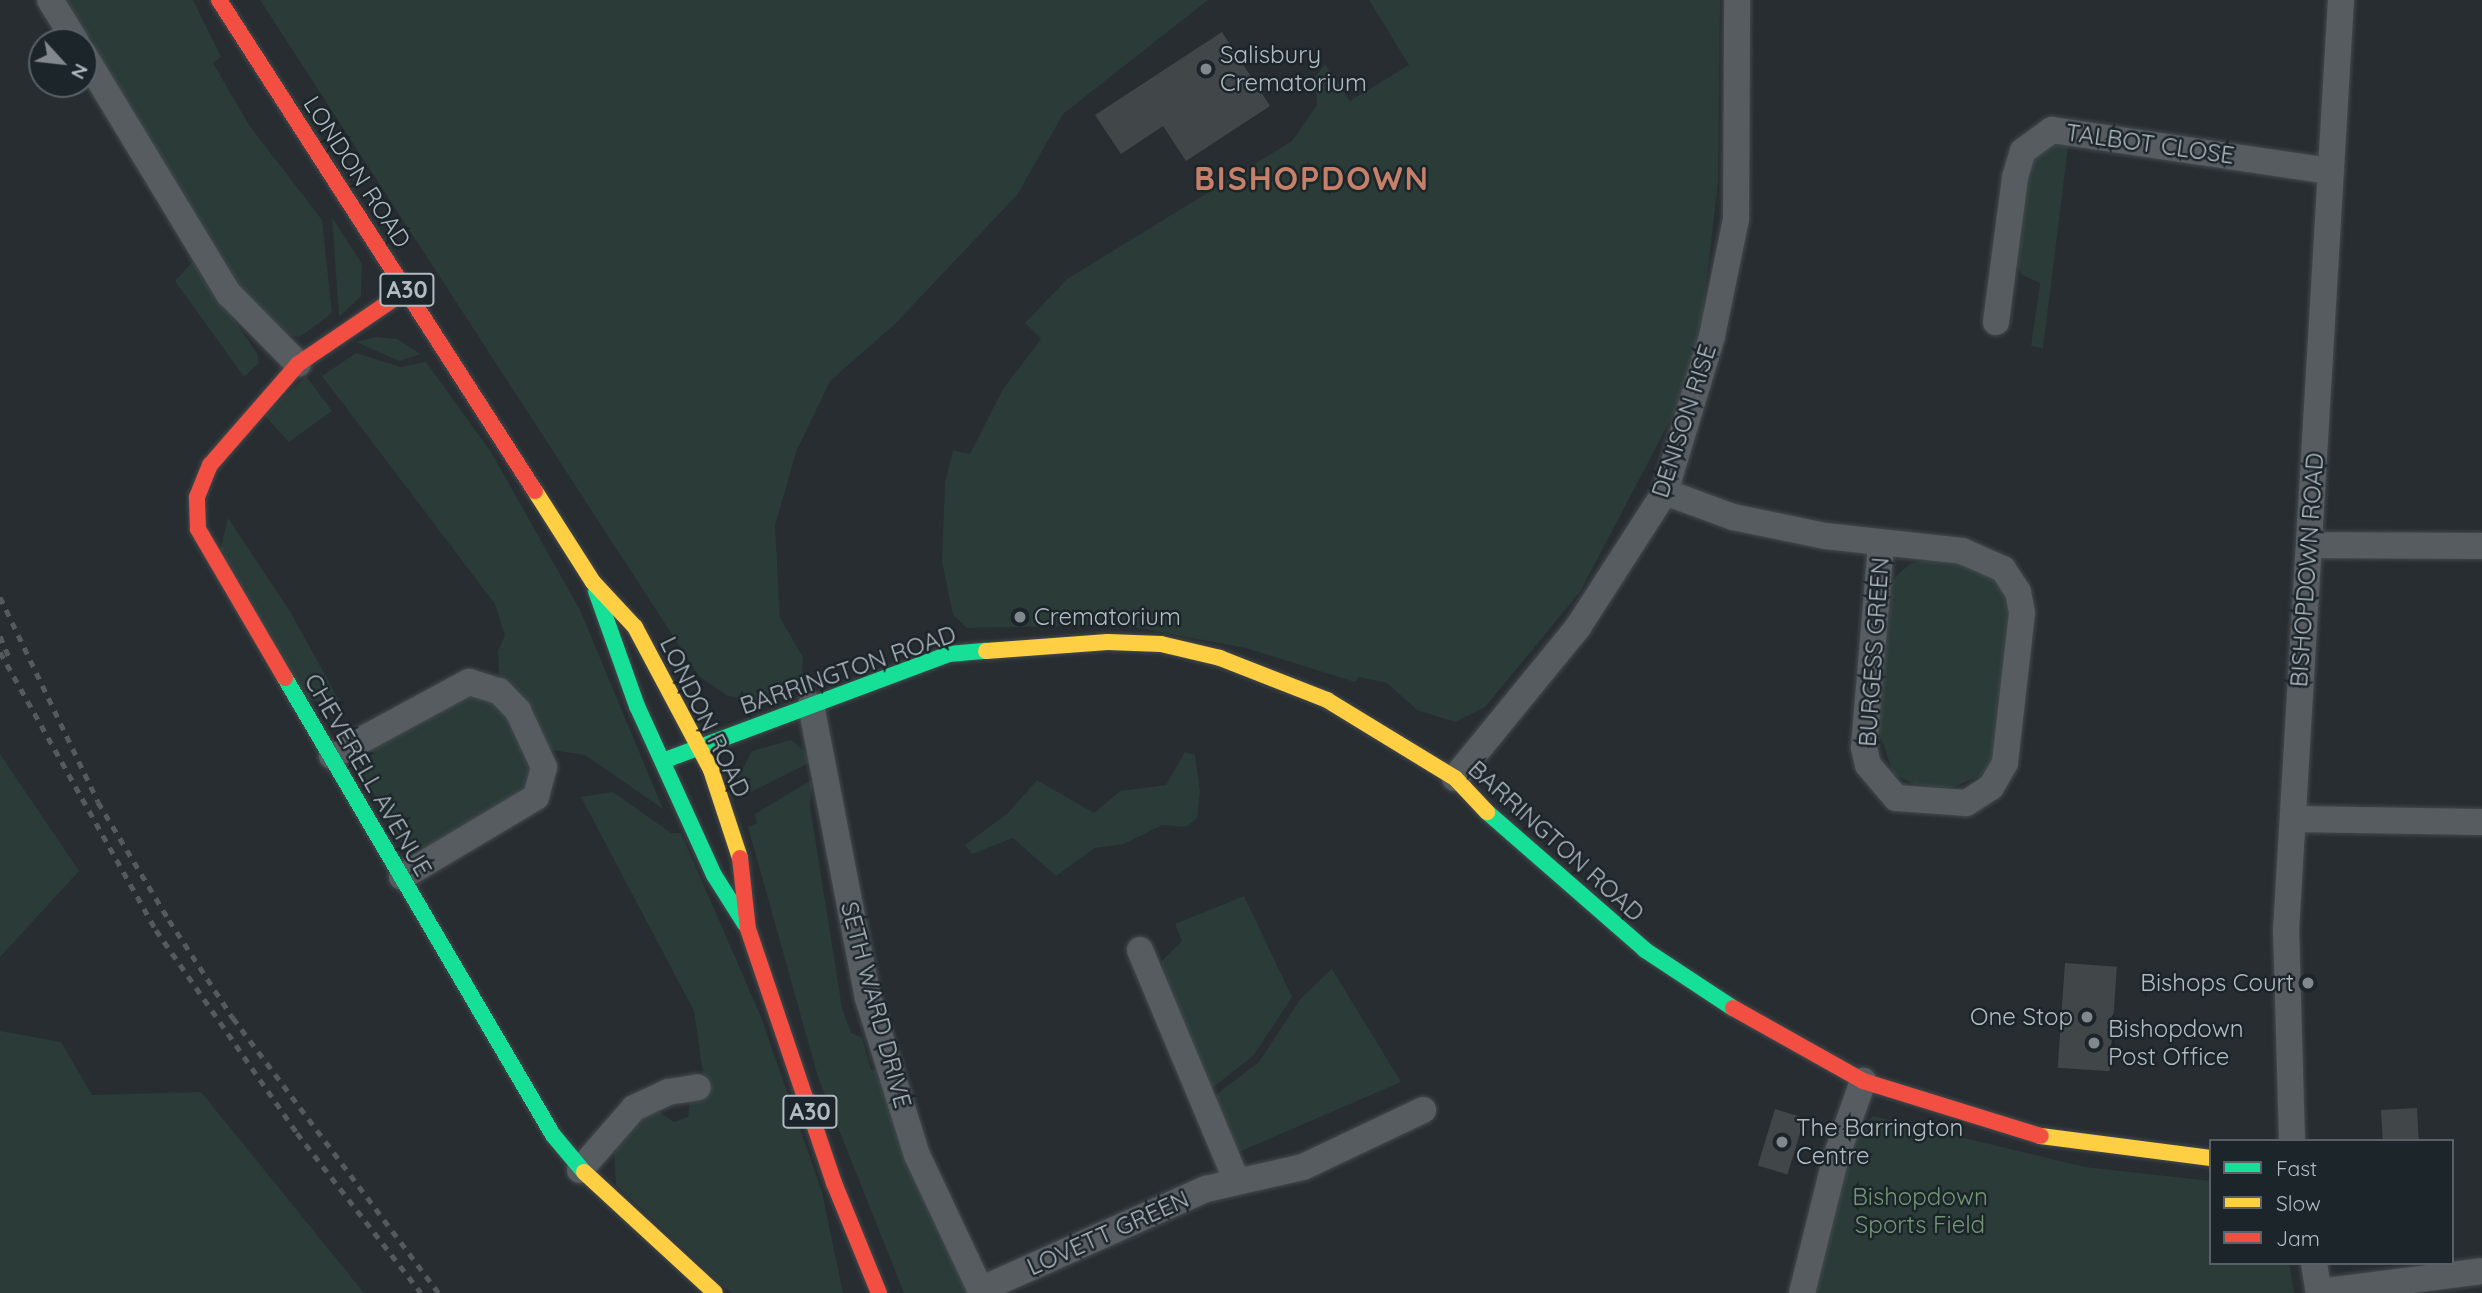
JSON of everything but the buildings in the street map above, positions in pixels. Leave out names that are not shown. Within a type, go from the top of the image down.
[{"type":"main road","name":"LONDON ROAD","points":[[219,0],[593,582],[635,627],[699,747],[742,864],[748,929],[834,1183],[879,1293]]},
{"type":"main road","name":"CHEVERELL AVENUE","points":[[407,290],[298,364],[210,465],[194,515],[205,544],[332,756],[530,1098],[580,1170],[715,1293]]},
{"type":"main road","name":"LONDON ROAD","points":[[593,582],[609,636],[662,761],[726,899],[748,929]]},
{"type":"main road","name":"BARRINGTON ROAD","points":[[662,761],[949,654],[1055,642],[1161,645],[1301,686],[1454,778],[1508,835],[1645,950],[1777,1037],[1863,1081],[2029,1134],[2110,1149],[2209,1158]]},
{"type":"street","points":[[50,0],[67,28]]},
{"type":"street","name":"DENISON RISE","points":[[1454,778],[1578,627],[1665,492],[1712,336],[1736,219],[1737,0]]},
{"type":"street","name":"BISHOPDOWN ROAD","points":[[2292,1139],[2287,931],[2341,0]]},
{"type":"street","points":[[98,78],[229,294],[298,364]]},
{"type":"street","name":"TALBOT CLOSE","points":[[1996,322],[2015,177],[2023,150],[2052,130],[2331,171]]},
{"type":"street","name":"BURGESS GREEN","points":[[1665,492],[1733,517],[1881,544],[1981,555],[2003,569],[2018,592],[2022,612],[2005,763],[1991,788],[1966,803],[1896,798],[1868,765],[1864,747],[1881,544]]},
{"type":"street","points":[[2309,545],[2482,545]]},
{"type":"street","points":[[332,756],[469,682],[499,691],[518,711],[544,767],[536,797],[402,877]]},
{"type":"street","name":"SETH WARD DRIVE","points":[[811,705],[856,948],[878,1032],[917,1155],[981,1292]]},
{"type":"street","points":[[2293,819],[2482,822]]},
{"type":"street","points":[[1140,950],[1237,1179]]},
{"type":"street","points":[[1802,1293],[1832,1169],[1863,1081]]},
{"type":"street","points":[[580,1170],[634,1108],[668,1092],[698,1087]]},
{"type":"street","name":"LOVETT GREEN","points":[[981,1292],[1237,1179],[1274,1177],[1303,1167],[1423,1111]]},
{"type":"street","points":[[2314,1265],[2319,1293],[2482,1271]]},
{"type":"green space","points":[[62,0],[193,0],[221,57],[213,63],[249,125],[322,220],[332,313],[300,337],[292,336],[245,294],[98,58],[98,28],[79,28]]},
{"type":"green space","points":[[260,0],[1208,0],[1063,114],[1017,195],[894,325],[830,381],[796,452],[775,526],[780,618],[803,657],[802,680],[792,693],[760,703],[726,695],[699,676]]},
{"type":"green space","points":[[1369,0],[1720,0],[1718,183],[1703,312],[1686,390],[1580,592],[1485,707],[1455,722],[1417,710],[1387,683],[1359,677],[1355,682],[1246,648],[1122,625],[967,628],[953,615],[942,562],[945,482],[953,450],[970,454],[1003,389],[1041,339],[1025,323],[1067,279],[1292,141],[1317,105],[1315,77],[1325,64],[1350,101],[1409,65]]},
{"type":"green space","points":[[2052,144],[2068,147],[2043,348],[2031,346],[2040,283],[2022,275],[2017,265],[2029,165]]},
{"type":"green space","points":[[332,217],[362,264],[361,296],[339,317]]},
{"type":"green space","points":[[193,261],[257,353],[259,363],[244,377],[175,281]]},
{"type":"green space","points":[[375,337],[397,339],[421,354],[399,361],[356,342]]},
{"type":"green space","points":[[356,353],[401,367],[426,362],[491,452],[580,610],[663,809],[585,755],[551,750],[518,692],[499,678],[498,651],[505,635],[495,604],[322,376]]},
{"type":"green space","points":[[306,376],[332,411],[289,442],[264,415]]},
{"type":"green space","points":[[228,518],[291,613],[341,704],[306,700],[220,551]]},
{"type":"green space","points":[[1945,558],[2000,580],[2013,615],[1999,747],[1982,775],[1951,788],[1914,784],[1893,774],[1879,731],[1888,592],[1896,576],[1911,563]]},
{"type":"green space","points":[[462,693],[500,704],[533,767],[525,788],[427,850],[403,847],[359,767],[361,760],[367,750]]},
{"type":"green space","points":[[791,740],[815,760],[751,792],[748,784],[734,785],[752,751]]},
{"type":"green space","points":[[1185,752],[1195,755],[1200,791],[1197,818],[1186,827],[1162,825],[1124,844],[1095,848],[1056,876],[1013,838],[972,854],[965,845],[1008,813],[1037,780],[1094,813],[1120,791],[1166,785]]},
{"type":"green space","points":[[0,754],[79,871],[0,957]]},
{"type":"green space","points":[[813,779],[810,806],[842,1008],[851,1033],[862,1037],[871,1070],[880,1069],[970,1293],[904,1293],[818,1077],[748,827],[757,823],[755,814]]},
{"type":"green space","points":[[613,792],[671,833],[681,833],[761,1017],[822,1192],[843,1293],[731,1293],[616,1185],[614,1149],[624,1128],[656,1110],[674,1122],[688,1117],[690,1101],[706,1094],[694,1011],[581,797]]},
{"type":"green space","points":[[1244,896],[1292,997],[1253,1056],[1211,1089],[1161,962],[1182,941],[1175,924]]},
{"type":"green space","points":[[1332,969],[1401,1082],[1239,1152],[1214,1096],[1259,1062],[1301,998]]},
{"type":"green space","points":[[0,1031],[61,1042],[92,1095],[201,1092],[364,1293],[0,1293]]},
{"type":"green space","name":"Bishopdown Sports Field","points":[[1873,1116],[2085,1167],[2209,1181],[2209,1265],[2289,1265],[2294,1293],[1813,1293],[1857,1130]]},
{"type":"railway","points":[[0,597],[98,802],[169,920],[233,1018],[439,1293]]},
{"type":"railway","points":[[0,636],[10,660]]},
{"type":"railway","points":[[0,652],[156,930],[297,1133],[421,1293]]},
{"type":"traffic: fast","points":[[596,591],[637,706],[714,875],[745,924]]},
{"type":"traffic: fast","points":[[668,759],[949,654],[986,651]]},
{"type":"traffic: fast","points":[[285,678],[553,1135],[584,1172]]},
{"type":"traffic: fast","points":[[1487,812],[1645,950],[1733,1008]]},
{"type":"traffic: slow","points":[[535,491],[593,582],[635,627],[711,770],[740,858]]},
{"type":"traffic: slow","points":[[986,651],[1108,642],[1161,644],[1220,658],[1327,700],[1455,778],[1487,812]]},
{"type":"traffic: slow","points":[[2041,1136],[2209,1158]]},
{"type":"traffic: slow","points":[[584,1172],[715,1293]]},
{"type":"traffic: jam","points":[[219,0],[535,491]]},
{"type":"traffic: jam","points":[[285,678],[198,529],[197,497],[210,465],[298,364],[407,290]]},
{"type":"traffic: jam","points":[[740,858],[748,929],[834,1183],[879,1293]]},
{"type":"traffic: jam","points":[[1733,1008],[1863,1081],[2041,1136]]},
{"type":"place","name":"Salisbury Crematorium","points":[[1206,69]]},
{"type":"place","name":"Crematorium","points":[[1020,617]]},
{"type":"place","name":"Bishops Court","points":[[2308,983]]},
{"type":"place","name":"One Stop","points":[[2087,1017]]},
{"type":"place","name":"Bishopdown Post Office","points":[[2094,1043]]},
{"type":"place","name":"The Barrington Centre","points":[[1782,1142]]},
{"type":"district","name":"BISHOPDOWN","points":[[1312,178]]}]
